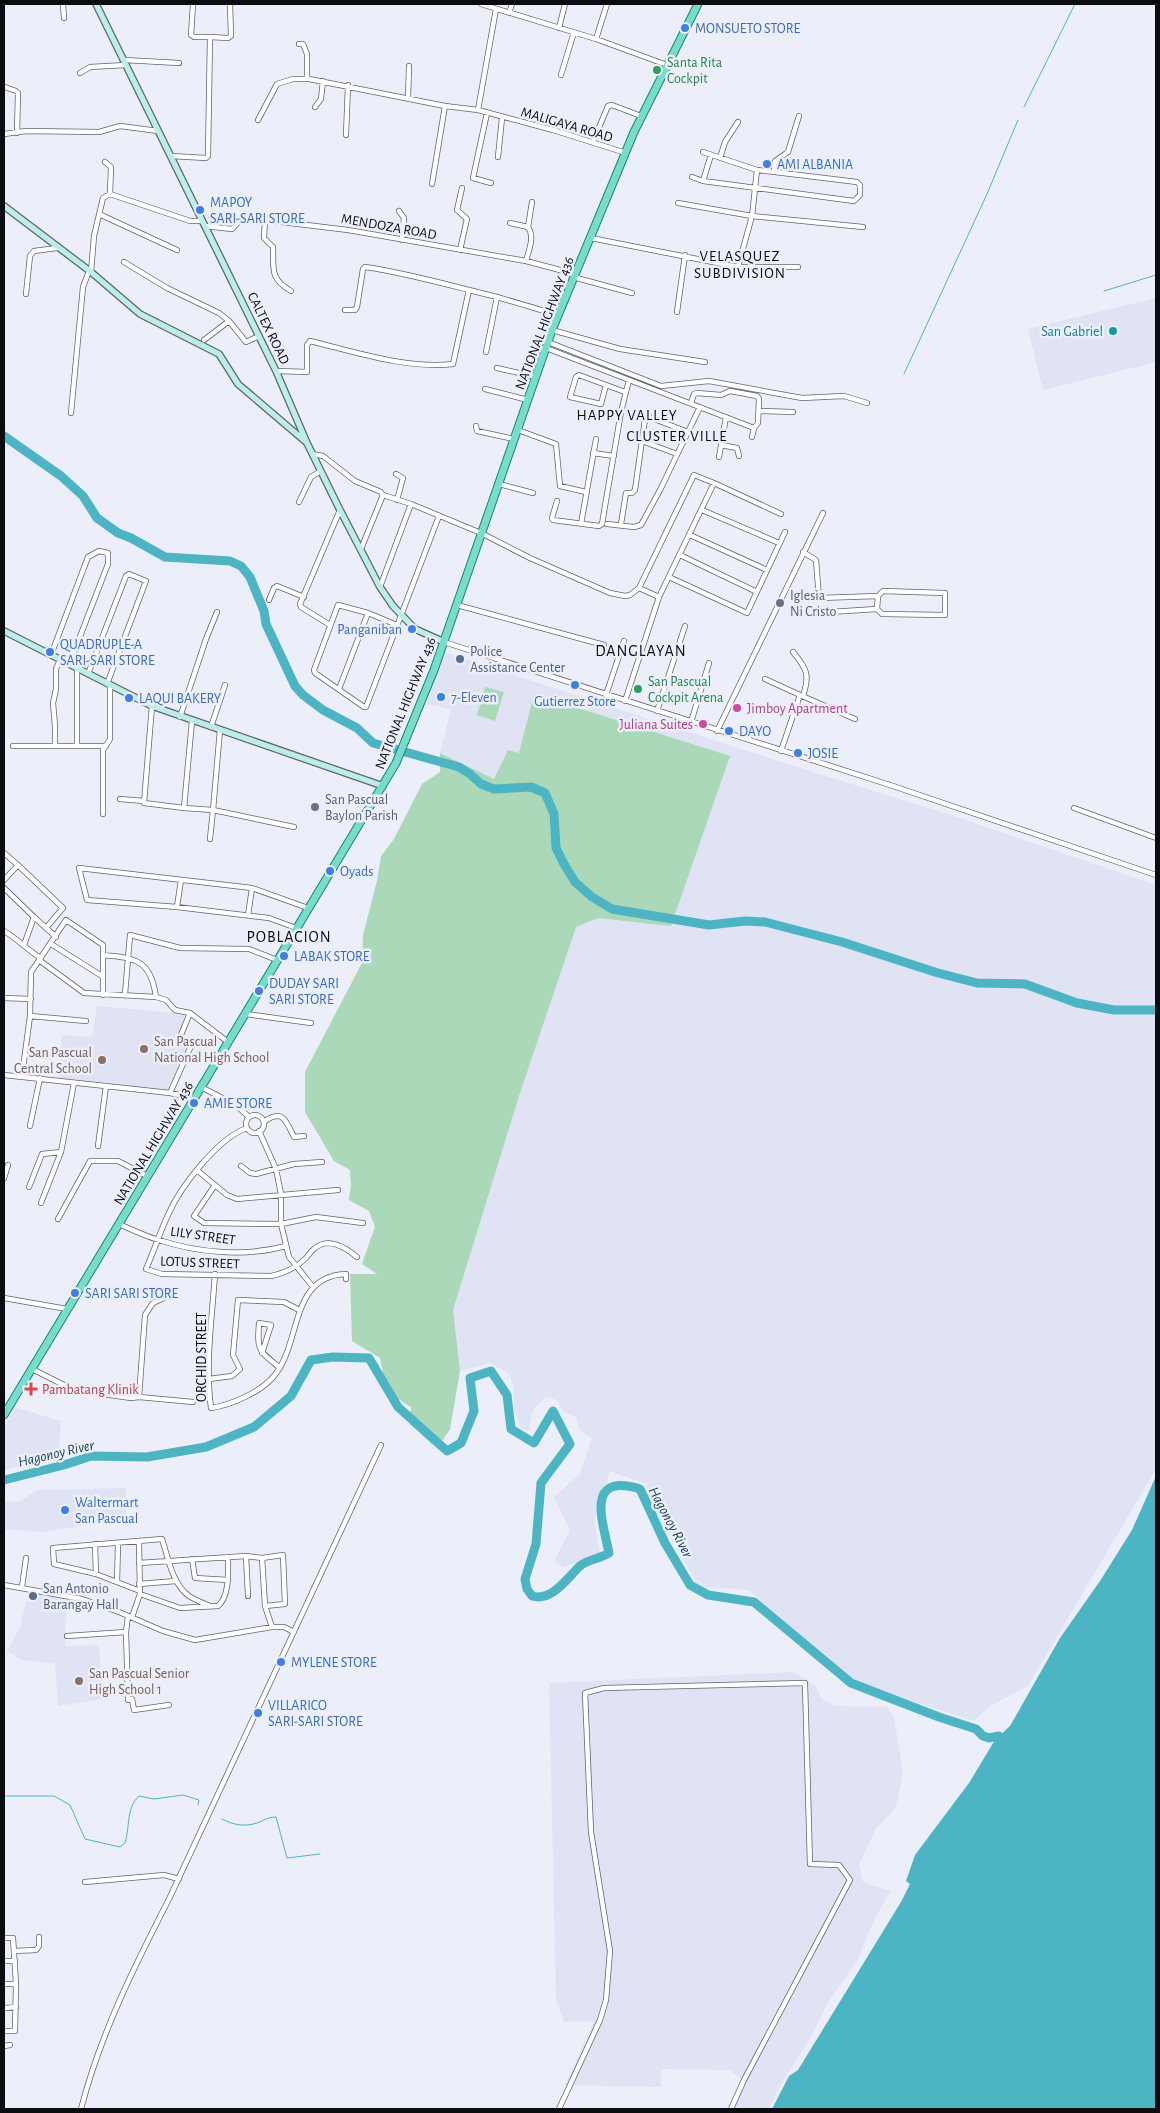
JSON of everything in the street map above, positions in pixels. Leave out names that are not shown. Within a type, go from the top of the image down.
[{"type":"main road","name":"NATIONAL HIGHWAY 436","points":[[4,1415],[396,763],[444,642],[552,330],[642,116],[698,4]]},
{"type":"street","points":[[63,4],[64,18]]},
{"type":"street","name":"CALTEX ROAD","points":[[96,4],[276,371],[312,454],[380,587],[415,629],[444,642]]},
{"type":"street","points":[[193,4],[192,36],[228,38],[230,36],[230,4]]},
{"type":"street","points":[[481,4],[574,32],[667,65]]},
{"type":"street","points":[[509,13],[512,4]]},
{"type":"street","points":[[559,28],[565,4]]},
{"type":"street","points":[[596,40],[607,4]]},
{"type":"street","points":[[478,110],[496,9]]},
{"type":"street","points":[[561,75],[574,32]]},
{"type":"street","points":[[171,156],[206,158],[208,156],[210,37]]},
{"type":"street","points":[[299,44],[303,44],[306,48],[307,79]]},
{"type":"street","points":[[80,73],[90,67],[125,63],[179,63]]},
{"type":"street","points":[[408,98],[409,66]]},
{"type":"street","name":"MALIGAYA ROAD","points":[[258,120],[277,84],[293,79],[307,79],[445,106],[478,110],[626,153]]},
{"type":"street","points":[[315,107],[321,99],[323,81]]},
{"type":"street","points":[[346,135],[348,86]]},
{"type":"street","points":[[5,87],[18,93],[17,133]]},
{"type":"street","points":[[593,142],[608,106],[612,105],[642,116]]},
{"type":"street","points":[[432,184],[445,106]]},
{"type":"street","points":[[487,113],[474,178],[491,183]]},
{"type":"street","points":[[774,171],[776,159],[788,152],[799,116]]},
{"type":"street","points":[[498,157],[502,118]]},
{"type":"street","points":[[720,158],[725,142],[738,122]]},
{"type":"street","points":[[4,134],[26,131],[100,132],[120,126],[158,130]]},
{"type":"street","points":[[692,177],[703,181],[854,200],[860,195],[860,186],[857,182],[757,170],[703,152]]},
{"type":"street","points":[[703,181],[711,155]]},
{"type":"street","points":[[105,162],[111,167],[110,194]]},
{"type":"street","points":[[738,267],[752,216],[757,170]]},
{"type":"street","points":[[460,250],[467,219],[457,210],[462,188]]},
{"type":"street","points":[[71,413],[82,287],[90,272],[94,236],[103,198],[110,194],[190,221],[204,223]]},
{"type":"street","points":[[528,227],[532,202]]},
{"type":"street","points":[[678,203],[752,216],[863,227]]},
{"type":"street","points":[[4,207],[90,272],[140,314],[219,354],[238,384],[307,443]]},
{"type":"street","points":[[399,211],[404,218],[402,240]]},
{"type":"street","points":[[99,214],[177,250]]},
{"type":"street","name":"MENDOZA ROAD","points":[[204,223],[232,229],[246,215],[265,220],[348,230],[526,261],[632,293]]},
{"type":"street","points":[[265,220],[265,240],[273,247],[275,278],[280,284],[291,291]]},
{"type":"street","points":[[510,223],[528,227],[532,232],[526,261]]},
{"type":"street","points":[[591,238],[685,255],[738,267],[798,267]]},
{"type":"street","points":[[26,294],[30,256],[34,251],[57,248]]},
{"type":"street","points":[[678,312],[685,255]]},
{"type":"street","points":[[124,262],[167,288],[219,314],[229,321],[246,342],[259,336]]},
{"type":"street","points":[[345,310],[355,310],[357,307],[363,269],[365,267],[401,272],[424,280],[498,297],[558,315]]},
{"type":"street","points":[[276,371],[307,372],[307,345],[310,341],[398,361],[429,365],[453,364],[469,290]]},
{"type":"street","points":[[486,352],[498,297]]},
{"type":"street","points":[[204,340],[229,321]]},
{"type":"street","points":[[552,330],[620,349],[705,362]]},
{"type":"street","points":[[547,345],[629,380],[754,428]]},
{"type":"street","points":[[547,345],[661,386],[709,381],[802,398],[844,396],[867,403]]},
{"type":"street","points":[[497,368],[536,377]]},
{"type":"street","points":[[606,385],[601,404],[570,397],[577,376],[606,385],[625,392]]},
{"type":"street","points":[[557,501],[552,519],[599,526],[602,524],[625,392],[629,380]]},
{"type":"street","points":[[485,389],[528,400]]},
{"type":"street","points":[[691,403],[694,394],[697,393],[721,395],[730,391],[759,397],[758,423],[754,428],[752,437]]},
{"type":"street","points":[[607,524],[621,524],[634,527],[641,525],[700,406]]},
{"type":"street","points":[[759,411],[793,412]]},
{"type":"street","points":[[621,524],[626,493],[632,493],[635,490],[647,417],[688,432]]},
{"type":"street","points":[[719,457],[726,417]]},
{"type":"street","points":[[476,426],[477,432],[514,439]]},
{"type":"street","points":[[518,430],[556,444],[560,486],[586,492]]},
{"type":"street","points":[[581,524],[596,440]]},
{"type":"street","points":[[642,441],[677,454]]},
{"type":"street","points":[[721,445],[737,448],[739,456]]},
{"type":"street","points":[[593,453],[614,456]]},
{"type":"street","points":[[312,454],[323,456],[355,481],[381,492],[383,496],[411,504],[482,533],[530,558],[610,593],[625,596],[633,594],[639,588],[692,476],[696,475],[781,514]]},
{"type":"street","points":[[299,502],[311,477],[321,472]]},
{"type":"street","points":[[396,474],[403,478],[397,500]]},
{"type":"street","points":[[625,701],[659,597],[714,483]]},
{"type":"street","points":[[499,484],[533,493]]},
{"type":"street","points":[[361,548],[383,496]]},
{"type":"street","points":[[380,587],[411,504]]},
{"type":"street","points":[[330,625],[301,607],[300,604],[340,510]]},
{"type":"street","points":[[702,510],[779,544]]},
{"type":"street","points":[[717,731],[822,513]]},
{"type":"street","points":[[397,625],[340,604],[336,607],[314,670],[317,675],[366,707],[439,516]]},
{"type":"street","points":[[669,577],[748,613],[785,532]]},
{"type":"street","points":[[690,534],[767,570]]},
{"type":"street","points":[[51,655],[88,557],[99,551],[108,553],[108,564],[69,665]]},
{"type":"street","points":[[803,552],[816,560],[818,597],[878,596]]},
{"type":"street","points":[[680,555],[757,592]]},
{"type":"street","points":[[88,674],[126,576],[129,574],[146,581],[108,685],[110,739],[103,750],[102,814]]},
{"type":"street","points":[[269,600],[274,588],[277,586],[304,597]]},
{"type":"street","points":[[639,588],[659,597]]},
{"type":"street","points":[[814,613],[877,609],[882,614],[946,615],[945,593],[883,591],[878,596],[877,609]]},
{"type":"street","points":[[457,605],[604,645]]},
{"type":"street","points":[[180,717],[206,638],[217,612]]},
{"type":"street","points":[[339,690],[368,613]]},
{"type":"street","points":[[657,711],[685,626]]},
{"type":"street","points":[[4,631],[152,706],[383,786]]},
{"type":"street","points":[[606,695],[624,641]]},
{"type":"street","points":[[444,642],[890,785],[1156,875]]},
{"type":"street","points":[[781,751],[807,676],[803,664],[793,652]]},
{"type":"street","points":[[55,746],[53,703],[56,689],[56,669],[60,660]]},
{"type":"street","points":[[691,722],[709,663]]},
{"type":"street","points":[[77,668],[77,746]]},
{"type":"street","points":[[765,679],[856,719]]},
{"type":"street","points":[[211,727],[225,685]]},
{"type":"street","points":[[144,801],[152,706]]},
{"type":"street","points":[[184,808],[192,720]]},
{"type":"street","points":[[210,839],[220,730]]},
{"type":"street","points":[[13,746],[106,746]]},
{"type":"street","points":[[120,799],[144,801],[145,804],[213,810],[294,827]]},
{"type":"street","points":[[1074,808],[1156,838]]},
{"type":"street","points":[[4,853],[63,908],[46,928]]},
{"type":"street","points":[[4,880],[18,865]]},
{"type":"street","points":[[296,928],[269,918],[248,915],[87,900],[79,868],[252,888],[308,908]]},
{"type":"street","points":[[177,907],[181,880]]},
{"type":"street","points":[[4,888],[56,937]]},
{"type":"street","points":[[248,915],[252,888]]},
{"type":"street","points":[[24,945],[34,917]]},
{"type":"street","points":[[22,1076],[30,1016],[31,972],[52,944],[66,920],[102,945],[103,996]]},
{"type":"street","points":[[4,931],[16,938],[28,951],[84,993],[103,996],[125,994],[156,997],[166,1000],[175,1010],[190,1013],[228,1042]]},
{"type":"street","points":[[125,994],[130,935],[180,948],[249,949],[277,960]]},
{"type":"street","points":[[52,944],[102,976]]},
{"type":"street","points":[[103,955],[128,958],[139,962],[150,972],[156,997]]},
{"type":"street","points":[[4,998],[30,999]]},
{"type":"street","points":[[170,1093],[191,1046],[178,1042],[190,1013]]},
{"type":"street","points":[[246,1014],[311,1023]]},
{"type":"street","points":[[30,1016],[86,1021]]},
{"type":"street","points":[[4,1075],[170,1093],[194,1098]]},
{"type":"street","points":[[30,1126],[40,1078]]},
{"type":"street","points":[[40,1203],[61,1152],[74,1083]]},
{"type":"street","points":[[98,1146],[106,1086]]},
{"type":"street","points":[[201,1087],[236,1105],[249,1117]]},
{"type":"street","points":[[264,1122],[258,1115],[249,1117],[246,1122],[247,1128],[251,1132],[259,1132],[263,1128],[264,1122],[272,1116],[279,1116],[285,1119],[294,1138],[304,1136]]},
{"type":"street","name":"LOTUS STREET","points":[[247,1128],[238,1131],[225,1140],[198,1171],[168,1213],[146,1268],[162,1274],[271,1276],[284,1273],[295,1267],[307,1258],[314,1248],[324,1243],[338,1244],[357,1257]]},
{"type":"street","points":[[259,1132],[276,1169],[281,1194],[281,1224],[286,1246],[295,1267],[313,1287]]},
{"type":"street","points":[[29,1188],[42,1154],[61,1152]]},
{"type":"street","points":[[58,1219],[90,1161],[118,1161],[147,1176]]},
{"type":"street","points":[[241,1166],[250,1173],[256,1174],[294,1164],[322,1162]]},
{"type":"street","points":[[4,1178],[8,1165]]},
{"type":"street","points":[[198,1171],[227,1195],[236,1199],[338,1190]]},
{"type":"street","points":[[215,1185],[194,1216],[204,1224],[281,1224],[316,1217],[363,1223]]},
{"type":"street","name":"LILY STREET","points":[[119,1224],[158,1240],[184,1247],[211,1251],[256,1252],[286,1246]]},
{"type":"street","name":"ORCHID STREET","points":[[214,1274],[209,1379],[211,1408],[227,1406],[266,1383],[280,1368],[293,1337],[299,1310],[313,1287],[334,1274],[346,1274],[346,1279]]},
{"type":"street","points":[[138,1397],[145,1314],[153,1303],[166,1297]]},
{"type":"street","points":[[4,1298],[67,1309]]},
{"type":"street","points":[[209,1379],[232,1376],[240,1369],[233,1356],[238,1300],[284,1302],[299,1310]]},
{"type":"street","points":[[262,1353],[271,1325],[259,1323],[257,1345],[262,1353],[280,1368]]},
{"type":"street","points":[[32,1369],[74,1390],[131,1398],[193,1402]]},
{"type":"street","points":[[81,2109],[108,2025],[179,1879],[381,1445]]},
{"type":"street","points":[[210,1606],[188,1595],[176,1582],[162,1539],[53,1548],[54,1564],[96,1574],[180,1608],[218,1606],[221,1603],[228,1580],[228,1557]]},
{"type":"street","points":[[139,1542],[140,1592],[126,1632],[128,1700],[132,1699],[134,1710],[168,1705]]},
{"type":"street","points":[[95,1544],[96,1574]]},
{"type":"street","points":[[117,1582],[118,1544]]},
{"type":"street","points":[[139,1563],[246,1556],[262,1558],[283,1555],[284,1604],[265,1606]]},
{"type":"street","points":[[246,1556],[248,1596]]},
{"type":"street","points":[[22,1587],[26,1558]]},
{"type":"street","points":[[262,1558],[265,1606],[272,1627]]},
{"type":"street","points":[[192,1559],[195,1578],[228,1580]]},
{"type":"street","points":[[139,1584],[176,1582]]},
{"type":"street","points":[[4,1584],[82,1599],[163,1631],[195,1640],[272,1627],[284,1628],[294,1632]]},
{"type":"street","points":[[67,1636],[126,1632]]},
{"type":"street","points":[[559,2109],[600,2020],[606,2000],[610,1951],[591,1832],[584,1693],[604,1688],[805,1684],[810,1864],[838,1865],[850,1880],[744,2080],[731,2109]]},
{"type":"street","points":[[85,1882],[164,1875],[179,1879]]},
{"type":"street","points":[[14,1951],[36,1950],[39,1946],[39,1937]]},
{"type":"street","points":[[4,1938],[13,1938],[16,1984],[15,2030],[4,2031]]},
{"type":"street","points":[[4,1961],[15,1961]]},
{"type":"street","points":[[4,1984],[16,1984]]},
{"type":"street","points":[[4,2008],[16,2007]]},
{"type":"street","points":[[4,2046],[10,2045]]},
{"type":"shaded area","points":[[1156,298],[1156,362],[1043,390],[1028,329]]},
{"type":"shaded area","points":[[444,652],[957,817],[1156,885],[1156,1469],[1028,1686],[990,1706],[973,1721],[855,1682],[748,1590],[706,1587],[697,1583],[645,1494],[647,1484],[609,1471],[607,1489],[601,1494],[594,1520],[600,1552],[598,1563],[573,1563],[565,1567],[556,1563],[556,1557],[570,1531],[554,1497],[580,1474],[592,1438],[579,1430],[577,1418],[564,1412],[557,1400],[546,1397],[534,1408],[528,1431],[521,1429],[514,1410],[514,1387],[509,1374],[490,1363],[460,1371],[450,1429],[443,1440],[432,1444],[410,1424],[411,1407],[387,1392],[380,1358],[352,1341],[350,1274],[377,1274],[362,1264],[375,1226],[369,1211],[349,1200],[350,1170],[334,1161],[305,1112],[305,1072],[362,963],[363,935],[377,881],[381,856],[394,839],[422,784],[440,772],[440,753],[451,709],[426,704]]},
{"type":"shaded area","points":[[97,1006],[188,1014],[177,1042],[189,1048],[170,1091],[57,1079],[62,1035],[92,1037]]},
{"type":"shaded area","points":[[14,1407],[61,1421],[58,1461],[41,1461],[4,1470],[4,1430]]},
{"type":"shaded area","name":"Waltermart San Pascual","points":[[126,1488],[126,1518],[43,1532],[4,1529],[4,1501],[18,1502],[38,1490]]},
{"type":"shaded area","points":[[38,1591],[66,1598],[65,1646],[99,1645],[102,1699],[58,1706],[55,1663],[21,1660],[7,1650],[20,1628],[26,1601],[35,1602]]},
{"type":"shaded area","points":[[794,1672],[816,1686],[821,1698],[834,1706],[886,1707],[894,1716],[903,1772],[896,1807],[876,1829],[859,1865],[863,1882],[891,1891],[874,1920],[857,1961],[828,2002],[810,2038],[778,2089],[769,2109],[732,2109],[743,2081],[730,2070],[661,2069],[661,2087],[565,2085],[594,2021],[564,2022],[556,1999],[549,1683]]},
{"type":"green space","points":[[485,687],[504,692],[495,721],[477,715]]},
{"type":"green space","points":[[534,694],[730,756],[671,926],[598,918],[576,927],[518,1099],[453,1310],[460,1371],[450,1429],[443,1440],[432,1444],[410,1424],[411,1407],[387,1392],[380,1358],[352,1341],[350,1274],[377,1274],[362,1264],[375,1227],[369,1211],[349,1200],[350,1170],[334,1161],[305,1112],[305,1072],[362,963],[363,935],[377,881],[381,856],[394,839],[422,784],[440,772],[440,753],[494,779],[508,750],[519,753]]},
{"type":"water","points":[[1156,1476],[1156,2109],[772,2109],[789,2076],[798,2070],[901,1902],[910,1884],[906,1881],[915,1855],[969,1783],[995,1740],[1010,1726],[1060,1638],[1100,1581],[1132,1530]]},
{"type":"waterway","points":[[1024,107],[1075,4]]},
{"type":"waterway","points":[[904,374],[987,194],[1018,120]]},
{"type":"waterway","points":[[1104,291],[1156,275]]},
{"type":"waterway","points":[[4,436],[61,476],[83,496],[97,518],[118,533],[165,557],[230,561],[241,566],[250,577],[264,611],[266,624],[295,686],[303,695],[323,710],[357,728],[373,743],[459,767],[481,784],[494,789],[531,787],[545,793],[554,814],[556,848],[564,864],[575,882],[592,897],[612,909],[709,925],[745,921],[765,922],[842,942],[938,973],[977,983],[1025,984],[1077,1003],[1114,1010],[1156,1010]]},
{"type":"waterway","name":"Hagonoy River","points":[[4,1480],[91,1456],[147,1457],[206,1447],[254,1427],[291,1396],[311,1360],[333,1357],[369,1358],[398,1407],[447,1451],[461,1443],[474,1411],[470,1378],[491,1371],[507,1395],[511,1429],[534,1443],[553,1411],[570,1444],[541,1483],[536,1544],[525,1579],[527,1589],[532,1596],[546,1596],[559,1588],[580,1566],[609,1553],[601,1515],[601,1503],[604,1494],[611,1487],[622,1486],[640,1489],[665,1543],[690,1585],[708,1595],[754,1602],[851,1683],[939,1717],[976,1729],[983,1736],[989,1738],[999,1736]]},
{"type":"waterway","points":[[4,1796],[54,1796],[70,1805],[85,1839],[120,1847],[125,1843],[130,1812],[139,1796],[154,1799],[183,1795],[199,1800],[198,1805]]},
{"type":"waterway","points":[[222,1819],[230,1823],[244,1825],[276,1817],[287,1858],[320,1854]]},
{"type":"place","name":"MONSUETO STORE","points":[[685,28]]},
{"type":"place","name":"Santa Rita Cockpit","points":[[657,70]]},
{"type":"place","name":"AMI ALBANIA","points":[[767,164]]},
{"type":"place","name":"MAPOY SARI-SARI STORE","points":[[200,210]]},
{"type":"place","name":"San Gabriel","points":[[1113,331]]},
{"type":"place","name":"Iglesia Ni Cristo","points":[[780,603]]},
{"type":"place","name":"Panganiban","points":[[412,629]]},
{"type":"place","name":"QUADRUPLE-A SARI-SARI STORE","points":[[50,652]]},
{"type":"place","name":"Police Assistance Center","points":[[460,659]]},
{"type":"place","name":"Gutierrez Store","points":[[575,685]]},
{"type":"place","name":"San Pascual Cockpit Arena","points":[[638,689]]},
{"type":"place","name":"7-Eleven","points":[[441,697]]},
{"type":"place","name":"LAQUI BAKERY","points":[[129,698]]},
{"type":"place","name":"Jimboy Apartment","points":[[737,708]]},
{"type":"place","name":"Juliana Suites","points":[[703,724]]},
{"type":"place","name":"DAYO","points":[[729,731]]},
{"type":"place","name":"JOSIE","points":[[798,753]]},
{"type":"place","name":"San Pascual Baylon Parish","points":[[315,807]]},
{"type":"place","name":"Oyads","points":[[330,871]]},
{"type":"place","name":"LABAK STORE","points":[[284,956]]},
{"type":"place","name":"DUDAY SARI SARI STORE","points":[[259,991]]},
{"type":"place","name":"San Pascual National High School","points":[[144,1049]]},
{"type":"place","name":"San Pascual Central School","points":[[102,1060]]},
{"type":"place","name":"AMIE STORE","points":[[194,1103]]},
{"type":"place","name":"SARI SARI STORE","points":[[75,1293]]},
{"type":"place","name":"Pambatang Klinik","points":[[31,1389]]},
{"type":"place","name":"Waltermart San Pascual","points":[[65,1510]]},
{"type":"place","name":"San Antonio Barangay Hall","points":[[33,1596]]},
{"type":"place","name":"MYLENE STORE","points":[[281,1662]]},
{"type":"place","name":"San Pascual Senior High School 1","points":[[79,1681]]},
{"type":"place","name":"VILLARICO SARI-SARI STORE","points":[[258,1713]]},
{"type":"district","name":"VELASQUEZ SUBDIVISION","points":[[740,264]]},
{"type":"district","name":"HAPPY VALLEY","points":[[627,415]]},
{"type":"district","name":"CLUSTER VILLE","points":[[677,436]]},
{"type":"district","name":"DANGLAYAN","points":[[641,650]]},
{"type":"district","name":"POBLACION","points":[[289,936]]}]
